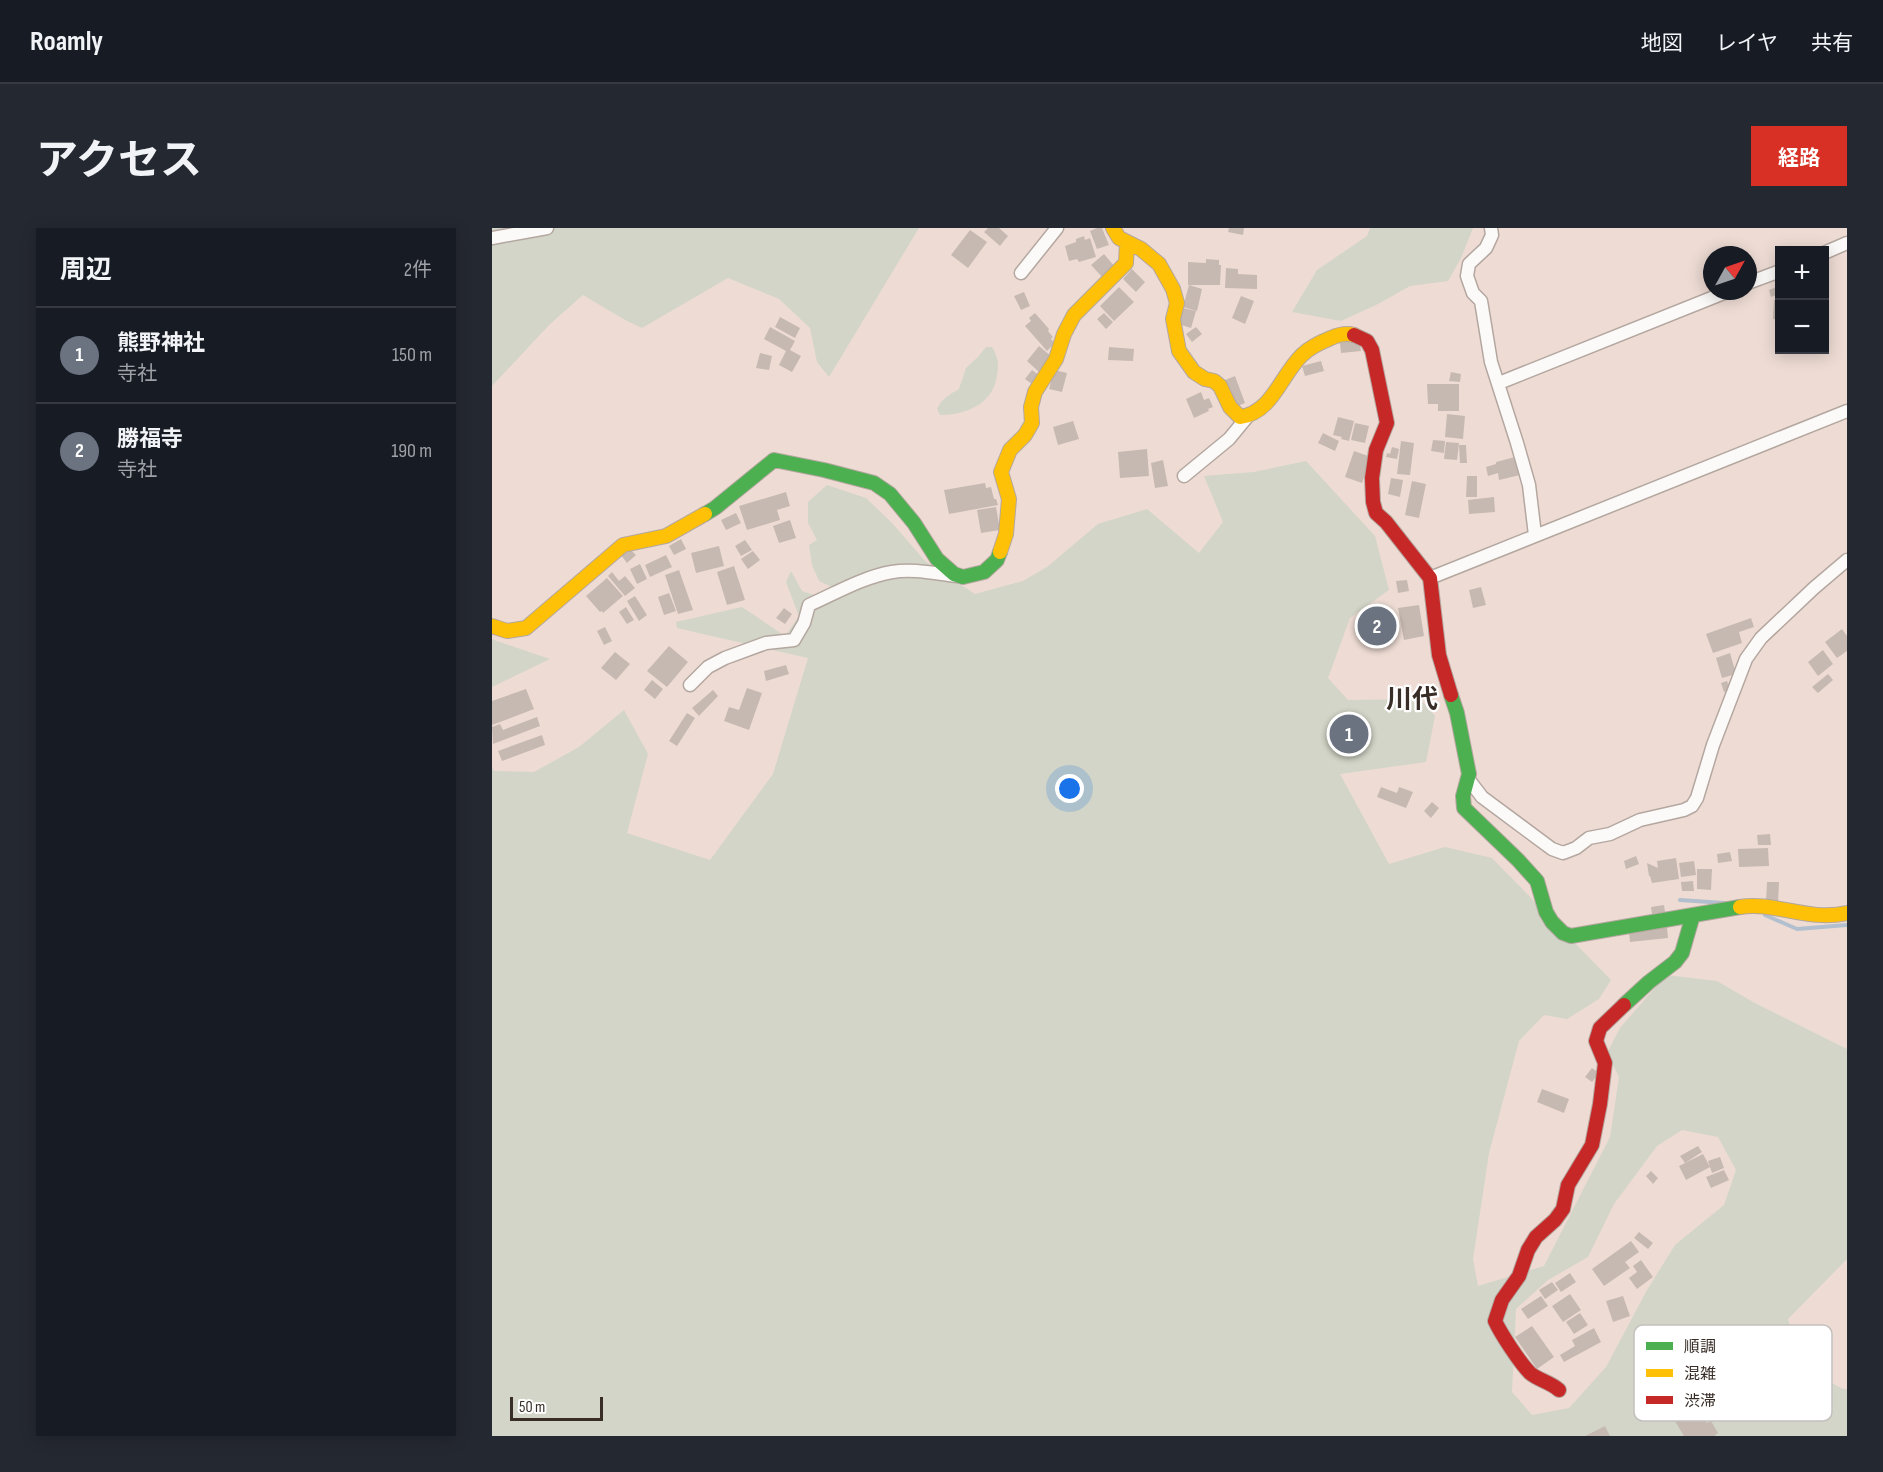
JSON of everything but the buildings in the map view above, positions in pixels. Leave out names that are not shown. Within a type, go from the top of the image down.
[{"type":"street","points":[[492,238],[547,228]]},
{"type":"street","points":[[1021,273],[1057,228]]},
{"type":"street","points":[[1113,228],[1119,238],[1141,249],[1159,264],[1173,289],[1177,303],[1173,319],[1179,351],[1194,372],[1205,380],[1214,381],[1220,386],[1230,407],[1240,417],[1248,416]]},
{"type":"street","points":[[1491,228],[1492,235],[1486,248],[1469,264],[1467,276],[1473,293],[1482,301],[1491,362],[1529,485],[1535,535]]},
{"type":"street","points":[[690,685],[708,667],[725,658],[766,643],[794,640],[804,623],[809,605],[867,579],[893,572],[915,571],[963,577],[984,572],[997,560],[1006,534],[1009,499],[1001,472],[1010,450],[1025,435],[1032,423],[1030,407],[1035,392],[1056,359],[1064,334],[1074,315],[1126,263],[1127,242]]},
{"type":"street","points":[[1829,250],[1847,243]]},
{"type":"street","points":[[1757,280],[1775,273]]},
{"type":"street","points":[[1499,383],[1706,300]]},
{"type":"street","points":[[1184,476],[1229,439],[1248,416],[1261,408],[1302,356],[1319,343],[1336,336],[1350,334],[1367,341],[1372,350],[1387,423],[1376,450],[1372,478],[1372,502],[1376,513],[1386,522],[1430,578],[1438,655],[1457,712],[1469,774],[1463,796],[1464,808],[1537,881],[1546,912],[1552,922],[1563,933],[1571,936],[1752,906],[1809,915],[1834,916],[1847,913]]},
{"type":"street","points":[[1430,578],[1847,411]]},
{"type":"street","points":[[492,626],[507,631],[526,628],[614,551],[623,545],[666,536],[682,527],[716,507],[774,460],[824,470],[874,483],[882,488],[890,494],[914,523],[938,559],[959,576]]},
{"type":"street","points":[[1469,780],[1482,797],[1552,849],[1563,853],[1576,848],[1589,837],[1610,834],[1640,820],[1692,806],[1697,798],[1713,745],[1746,659],[1761,638],[1814,588],[1847,561]]},
{"type":"street","points":[[1559,1390],[1551,1383],[1531,1374],[1500,1332],[1495,1320],[1502,1300],[1519,1276],[1532,1243],[1555,1221],[1563,1209],[1568,1185],[1592,1145],[1605,1063],[1596,1041],[1600,1028],[1649,982],[1675,962],[1682,953],[1693,915]]},
{"type":"shaded area","points":[[492,228],[919,228],[829,377],[817,362],[810,328],[779,299],[728,278],[642,328],[583,295],[550,324],[492,386]]},
{"type":"shaded area","points":[[1370,228],[1473,228],[1461,258],[1448,281],[1410,286],[1341,321],[1292,312],[1317,270],[1367,236]]},
{"type":"shaded area","points":[[986,347],[992,347],[998,364],[995,385],[991,393],[978,406],[969,410],[940,415],[937,409],[941,402],[959,389],[966,368]]},
{"type":"shaded area","points":[[1306,461],[1375,536],[1389,590],[1350,618],[1328,678],[1348,700],[1420,699],[1435,716],[1426,762],[1340,774],[1389,864],[1445,847],[1492,858],[1611,980],[1599,999],[1567,1019],[1544,1015],[1519,1041],[1489,1153],[1473,1259],[1478,1286],[1544,1266],[1610,1137],[1619,1077],[1607,1053],[1620,1028],[1666,975],[1717,981],[1753,1002],[1847,1049],[1847,1259],[1788,1319],[1790,1325],[1634,1325],[1634,1421],[1832,1421],[1832,1383],[1847,1389],[1847,1436],[492,1436],[492,768],[494,771],[534,772],[579,747],[624,710],[648,754],[627,833],[710,860],[773,774],[808,658],[677,628],[676,622],[742,607],[785,636],[799,616],[786,582],[791,571],[802,591],[826,599],[843,592],[819,581],[812,565],[809,545],[817,540],[808,523],[808,502],[827,485],[866,498],[892,523],[925,561],[975,594],[1023,581],[1047,567],[1098,524],[1147,509],[1199,553],[1223,522],[1204,476],[1254,472]],"holes":[[[1682,1130],[1718,1137],[1736,1170],[1724,1205],[1675,1245],[1647,1290],[1606,1367],[1569,1408],[1532,1415],[1512,1392],[1516,1309],[1548,1280],[1588,1257],[1614,1204],[1657,1146]]]},
{"type":"shaded area","points":[[492,639],[494,640],[550,659],[492,687]]},
{"type":"waterway","points":[[1680,900],[1724,903]]},
{"type":"waterway","points":[[1765,915],[1797,929],[1847,925]]},
{"type":"traffic: fast","points":[[705,514],[774,460],[874,483],[890,494],[914,523],[937,559],[954,574],[963,577],[984,572],[997,560],[1000,552]]},
{"type":"traffic: fast","points":[[1451,695],[1457,713],[1469,774],[1463,796],[1464,808],[1537,881],[1546,912],[1563,933],[1571,936],[1740,907]]},
{"type":"traffic: fast","points":[[1624,1005],[1675,962],[1682,953],[1693,915]]},
{"type":"traffic: slow","points":[[1113,228],[1119,238],[1141,249],[1159,264],[1173,289],[1177,303],[1173,319],[1179,351],[1194,372],[1220,386],[1230,407],[1240,417],[1251,414],[1268,401],[1295,363],[1308,350],[1337,336],[1354,335]]},
{"type":"traffic: slow","points":[[1000,552],[1006,534],[1009,499],[1001,472],[1010,450],[1025,435],[1032,423],[1031,407],[1035,392],[1056,359],[1064,334],[1074,315],[1126,263],[1127,242]]},
{"type":"traffic: slow","points":[[492,626],[507,631],[526,628],[623,545],[666,536],[705,514]]},
{"type":"traffic: slow","points":[[1740,907],[1766,907],[1819,915],[1847,913]]},
{"type":"traffic: jam","points":[[1354,335],[1367,341],[1372,350],[1387,423],[1376,450],[1372,478],[1373,502],[1376,513],[1386,522],[1430,578],[1439,655],[1451,695]]},
{"type":"traffic: jam","points":[[1559,1390],[1530,1373],[1511,1348],[1495,1321],[1502,1300],[1519,1276],[1528,1250],[1536,1237],[1555,1220],[1563,1209],[1568,1185],[1592,1145],[1605,1063],[1596,1041],[1600,1028],[1624,1005]]},
{"type":"place","name":"勝福寺","points":[[1377,626]]},
{"type":"place","name":"熊野神社","points":[[1349,734]]},
{"type":"district","name":"川代","points":[[1412,700]]}]
